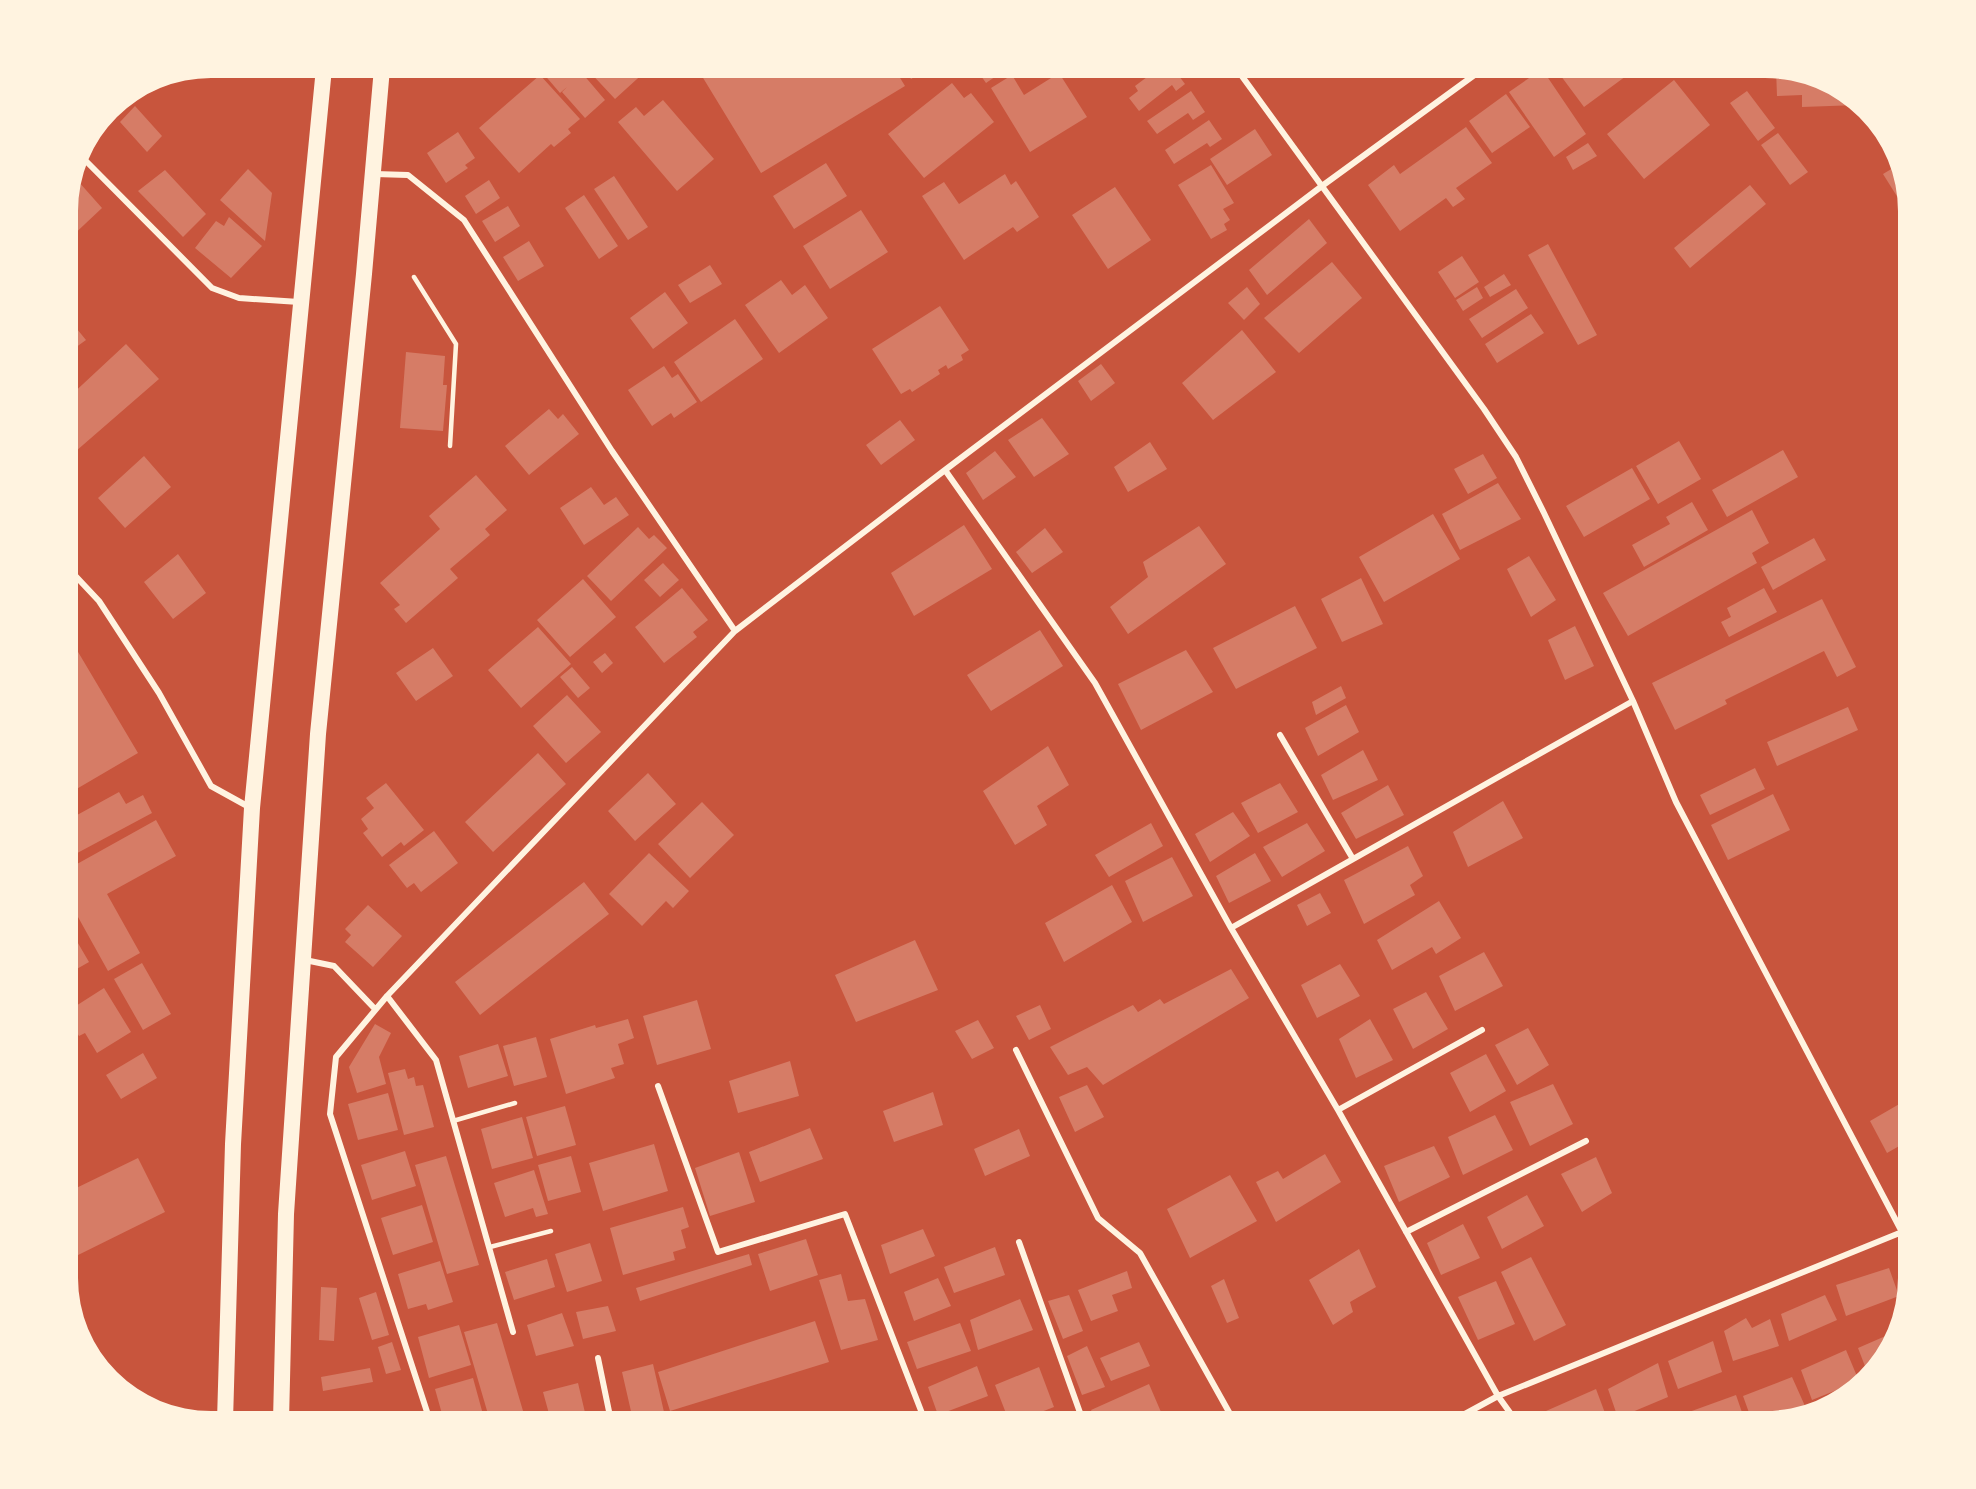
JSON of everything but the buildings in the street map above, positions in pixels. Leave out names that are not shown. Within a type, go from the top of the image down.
[{"type":"highway","points":[[225,1411],[233,1144],[252,808],[323,78]]},
{"type":"highway","points":[[281,1411],[286,1214],[318,734],[374,174],[381,78]]},
{"type":"street","points":[[1243,78],[1484,409],[1516,457],[1633,701],[1676,802],[1898,1220]]},
{"type":"street","points":[[426,1411],[330,1114],[336,1057],[387,996],[735,631],[1322,186],[1470,78]]},
{"type":"street","points":[[87,162],[212,288],[239,298],[303,302]]},
{"type":"street","points":[[374,174],[408,176],[464,219],[612,451],[735,631]]},
{"type":"street","points":[[945,470],[1095,684],[1231,928],[1338,1110],[1508,1411]]},
{"type":"street","points":[[78,579],[99,601],[159,693],[211,786],[252,808]]},
{"type":"street","points":[[1231,928],[1633,701]]},
{"type":"street","points":[[1280,735],[1353,859]]},
{"type":"street","points":[[303,959],[334,966],[375,1009]]},
{"type":"street","points":[[387,996],[436,1060],[513,1332]]},
{"type":"street","points":[[1338,1110],[1482,1030]]},
{"type":"street","points":[[1016,1050],[1098,1218],[1140,1253],[1228,1411]]},
{"type":"street","points":[[658,1086],[717,1252],[845,1214],[921,1411]]},
{"type":"street","points":[[1406,1232],[1586,1142]]},
{"type":"street","points":[[1471,1411],[1498,1396],[1898,1236]]},
{"type":"street","points":[[1019,1242],[1079,1411]]},
{"type":"street","points":[[598,1358],[609,1411]]},
{"type":"lane","points":[[414,277],[456,344],[450,446]]},
{"type":"lane","points":[[453,1121],[515,1103]]},
{"type":"lane","points":[[490,1247],[551,1231]]}]
